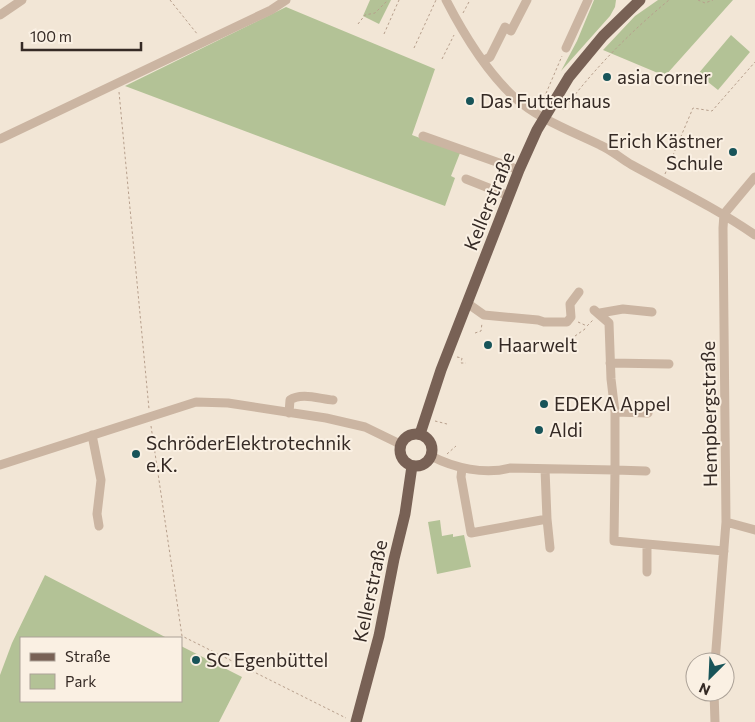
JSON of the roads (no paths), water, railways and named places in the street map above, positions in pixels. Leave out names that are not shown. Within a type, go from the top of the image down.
[{"type":"main road","name":"Kellerstraße","points":[[420,434],[441,370],[519,170],[544,117],[569,77],[602,36],[634,2]]},
{"type":"main road","points":[[420,434],[428,439],[432,447],[431,456],[423,464],[412,466],[406,464],[400,455],[400,444],[408,435],[420,434]]},
{"type":"main road","name":"Kellerstraße","points":[[354,722],[380,636],[394,558],[405,514],[412,466]]},
{"type":"street","points":[[0,16],[22,0]]},
{"type":"street","points":[[1,138],[271,10],[286,0]]},
{"type":"street","points":[[446,0],[462,30],[483,61],[515,98],[544,117],[582,138],[601,145],[632,165],[724,214],[755,235]]},
{"type":"street","points":[[483,61],[490,57],[505,27],[511,31],[527,0]]},
{"type":"street","points":[[566,48],[588,0]]},
{"type":"street","points":[[423,136],[519,170]]},
{"type":"street","points":[[724,214],[755,177]]},
{"type":"street","points":[[466,178],[509,196]]},
{"type":"street","name":"Hempbergstraße","points":[[716,652],[726,522],[724,214]]},
{"type":"street","points":[[467,303],[484,315],[544,322],[567,322],[571,317],[570,304],[579,292]]},
{"type":"street","points":[[652,312],[623,309],[597,311],[609,323],[614,412],[614,541],[724,552]]},
{"type":"street","points":[[610,363],[669,364]]},
{"type":"street","points":[[289,412],[290,400],[295,397],[333,400]]},
{"type":"street","points":[[0,464],[196,402],[228,403],[289,412],[365,427],[400,444]]},
{"type":"street","points":[[614,412],[648,413]]},
{"type":"street","points":[[92,434],[101,480],[97,514],[99,526]]},
{"type":"street","points":[[431,456],[450,465],[462,468],[501,471],[510,468],[646,471]]},
{"type":"street","points":[[462,468],[461,477],[472,533],[547,519]]},
{"type":"street","points":[[545,469],[550,548]]},
{"type":"street","points":[[726,522],[755,530]]},
{"type":"street","points":[[647,544],[647,572]]},
{"type":"street","points":[[714,702],[715,722]]},
{"type":"place","name":"asia corner","points":[[607,77]]},
{"type":"place","name":"Das Futterhaus","points":[[470,101]]},
{"type":"place","name":"Erich Kästner Schule","points":[[733,152]]},
{"type":"place","name":"Haarwelt","points":[[488,345]]},
{"type":"place","name":"EDEKA Appel","points":[[544,404]]},
{"type":"place","name":"Aldi","points":[[539,430]]},
{"type":"place","name":"SchröderElektrotechnik e.K.","points":[[136,454]]},
{"type":"place","name":"SC Egenbüttel","points":[[196,660]]}]
